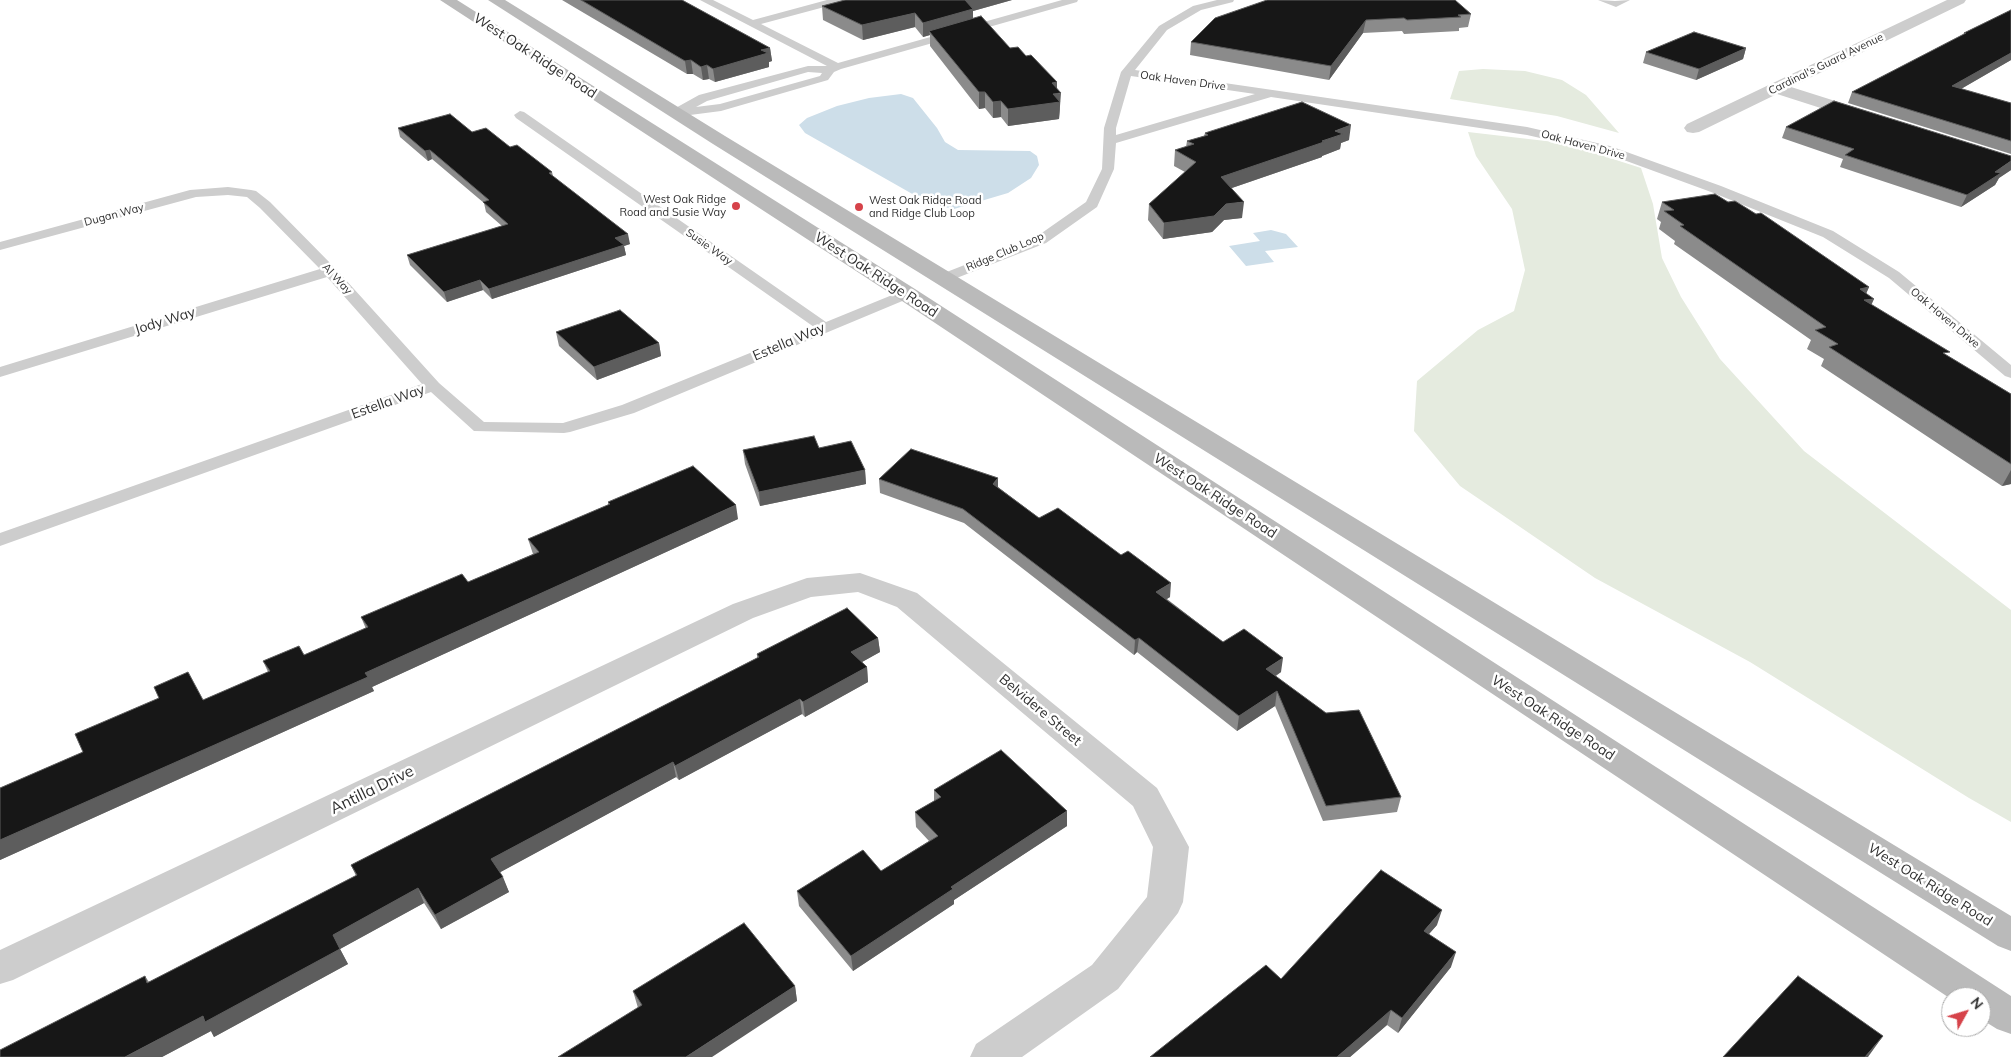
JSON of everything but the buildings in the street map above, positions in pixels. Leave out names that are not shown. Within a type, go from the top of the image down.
[{"type":"street","name":"West Oak Ridge Road","points":[[447,0],[907,294],[1965,987]]},
{"type":"street","name":"West Oak Ridge Road","points":[[495,0],[2011,936]]},
{"type":"street","name":"Cardinal's Guard Avenue","points":[[1693,128],[1959,0]]},
{"type":"street","points":[[1776,88],[1884,123]]},
{"type":"street","points":[[907,294],[944,278]]},
{"type":"street","name":"Belvidere Street","points":[[743,611],[807,588],[860,582],[907,600],[1145,797],[1171,847],[1165,902],[1105,976],[990,1057]]},
{"type":"street","name":"Antilla Drive","points":[[0,968],[743,611]]},
{"type":"street","name":"West Oak Ridge Road","points":[[1991,1004],[2011,1017]]},
{"type":"lane","points":[[710,2],[733,0]]},
{"type":"lane","points":[[752,24],[839,0]]},
{"type":"lane","points":[[676,113],[703,98],[808,69],[834,68],[1057,2],[1073,0]]},
{"type":"lane","name":"Ridge Club Loop","points":[[944,278],[1041,240],[1092,204],[1108,169],[1110,128],[1127,72],[1163,28],[1197,8],[1229,0]]},
{"type":"lane","points":[[1602,0],[1616,4],[1625,0]]},
{"type":"lane","points":[[710,2],[834,68]]},
{"type":"lane","points":[[676,113],[721,107],[752,99],[824,78],[834,68]]},
{"type":"lane","name":"Oak Haven Drive","points":[[1127,72],[1527,131],[1606,149],[1716,188],[1828,234],[1894,275],[2011,374]]},
{"type":"lane","points":[[1110,141],[1272,93]]},
{"type":"lane","name":"Susie Way","points":[[520,114],[824,327]]},
{"type":"lane","name":"Dugan Way","points":[[0,246],[195,193],[228,191]]},
{"type":"lane","name":"Al Way","points":[[228,191],[251,194],[265,205],[330,271],[433,386]]},
{"type":"lane","name":"Jody Way","points":[[0,372],[330,271]]},
{"type":"lane","name":"Estella Way","points":[[0,540],[433,386],[480,427],[564,428],[628,409],[907,294]]},
{"type":"shaded area","points":[[1483,69],[1525,71],[1562,80],[1586,95],[1619,133],[1557,116],[1450,99],[1459,71]]},
{"type":"shaded area","points":[[1468,132],[1563,143],[1641,168],[1653,204],[1662,258],[1681,297],[1720,359],[1804,451],[2011,610],[2011,822],[1750,662],[1595,578],[1460,486],[1414,431],[1417,381],[1478,330],[1514,311],[1525,270],[1512,209],[1476,156]]},
{"type":"water","points":[[901,94],[913,98],[937,128],[945,142],[958,150],[1030,151],[1037,156],[1039,165],[1031,178],[1008,193],[954,209],[930,204],[805,133],[799,125],[807,118],[837,106],[869,98]]},
{"type":"water","points":[[1271,230],[1286,234],[1298,247],[1265,251],[1274,262],[1246,266],[1229,246],[1260,241],[1253,233]]},
{"type":"place","name":"West Oak Ridge Road and Susie Way","points":[[736,206]]},
{"type":"place","name":"West Oak Ridge Road and Ridge Club Loop","points":[[859,207]]}]
